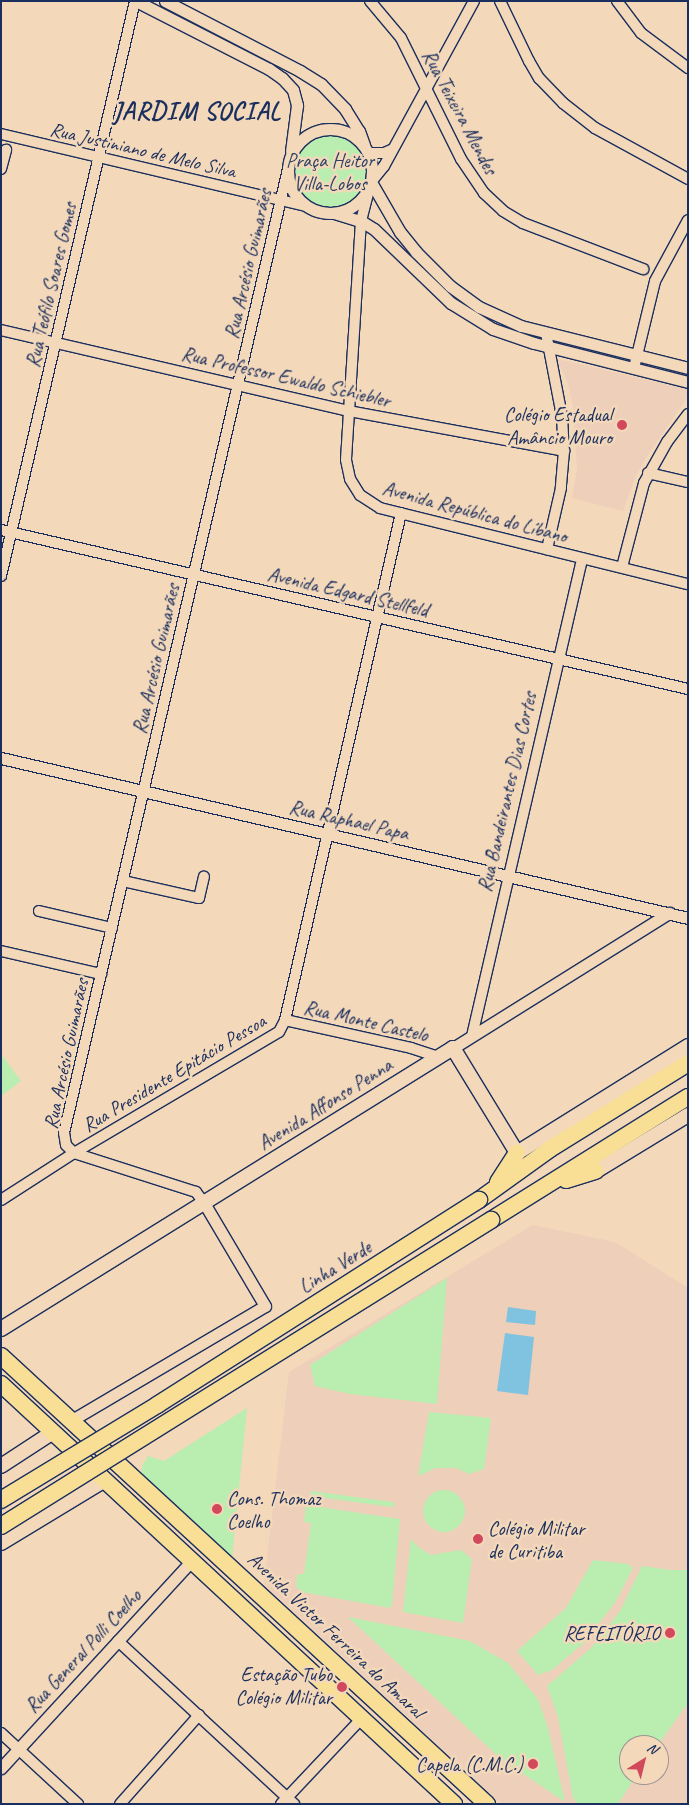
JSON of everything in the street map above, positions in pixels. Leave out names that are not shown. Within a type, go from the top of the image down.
[{"type":"highway","name":"Linha Verde","points":[[1,1500],[157,1405],[479,1200],[550,1149],[688,1063]]},
{"type":"highway","points":[[1,1526],[688,1097]]},
{"type":"highway","points":[[494,1190],[517,1153]]},
{"type":"highway","points":[[543,1188],[596,1171]]},
{"type":"highway","name":"Avenida Victor Ferreira do Amaral","points":[[1,1356],[486,1803]]},
{"type":"highway","points":[[1,1384],[454,1804]]},
{"type":"main road","points":[[453,1048],[517,1153],[688,1046]]},
{"type":"main road","name":"Avenida Affonso Penna","points":[[1,1328],[453,1048]]},
{"type":"main road","points":[[596,1171],[688,1114]]},
{"type":"main road","points":[[1,1466],[53,1432]]},
{"type":"main road","points":[[1,1543],[105,1480]]},
{"type":"street","name":"Rua Teófilo Soares Gomes","points":[[1,576],[6,531],[56,343],[135,1]]},
{"type":"street","points":[[135,1],[269,69],[293,90],[297,105],[289,164],[293,190],[306,206],[319,212],[334,213],[361,221],[384,237],[442,295],[459,309],[493,329],[549,347],[688,382]]},
{"type":"street","points":[[165,1],[300,71],[321,84],[337,99],[350,116],[367,151],[372,168],[371,182],[408,242],[450,286],[479,307],[500,318],[546,333],[688,368]]},
{"type":"street","name":"Rua Teixeira Mendes","points":[[370,1],[401,38],[468,172],[493,203],[534,228],[643,269]]},
{"type":"street","points":[[334,213],[346,210],[357,204],[366,194],[371,182],[384,166],[474,1]]},
{"type":"street","points":[[500,1],[529,61],[545,84],[563,103],[595,128],[688,179]]},
{"type":"street","points":[[617,1],[641,33],[688,68]]},
{"type":"street","points":[[289,164],[301,141],[318,131],[332,129],[345,132],[357,139],[367,151],[378,154],[392,150]]},
{"type":"street","name":"Rua Justiniano de Melo Silva","points":[[1,134],[306,206]]},
{"type":"street","points":[[1,169],[6,150]]},
{"type":"street","name":"Rua Arcésio Guimarães","points":[[74,1153],[66,1145],[64,1133],[289,164]]},
{"type":"street","name":"Avenida República do Líbano","points":[[371,182],[361,221],[346,460],[354,488],[373,505],[688,584]]},
{"type":"street","points":[[634,368],[655,281],[688,220]]},
{"type":"street","name":"Rua Professor Ewaldo Schiebler","points":[[1,330],[349,411],[564,451]]},
{"type":"street","points":[[546,333],[562,416],[564,451],[561,488],[547,549]]},
{"type":"street","points":[[622,568],[636,506],[648,473],[667,442],[688,414]]},
{"type":"street","points":[[648,473],[688,482]]},
{"type":"street","points":[[285,1020],[401,513]]},
{"type":"street","name":"Avenida Edgard Stellfeld","points":[[6,531],[688,689]]},
{"type":"street","name":"Rua Bandeirantes Dias Cortes","points":[[472,1036],[582,558]]},
{"type":"street","name":"Rua Raphael Papa","points":[[1,758],[688,918]]},
{"type":"street","points":[[123,881],[199,898],[204,877]]},
{"type":"street","points":[[39,911],[112,928]]},
{"type":"street","name":"Avenida Affonso Penna","points":[[453,1048],[669,914]]},
{"type":"street","points":[[1,951],[101,974]]},
{"type":"street","name":"Rua Monte Castelo","points":[[285,1020],[411,1048],[439,1057]]},
{"type":"street","name":"Rua Presidente Epitácio Pessoa","points":[[1,1200],[74,1153],[278,1032],[285,1020]]},
{"type":"street","points":[[72,1420],[265,1306],[196,1192],[74,1153]]},
{"type":"street","name":"Rua General Polli Coelho","points":[[1,1768],[192,1560]]},
{"type":"street","points":[[118,1640],[199,1715],[288,1802],[362,1718]]},
{"type":"street","points":[[120,1804],[199,1715]]},
{"type":"street","points":[[1,1733],[78,1804]]},
{"type":"shaded area","name":"Colégio Estadual Amâncio Mouro","points":[[557,359],[688,389],[688,396],[644,461],[635,478],[623,511],[572,498],[577,470],[573,406],[568,383]]},
{"type":"shaded area","name":"Colégio Militar de Curitiba","points":[[533,1225],[615,1242],[688,1288],[688,1804],[502,1804],[264,1584],[289,1372]]},
{"type":"green space","name":"Praça Heitor Villa-Lobos","points":[[330,133],[344,136],[357,144],[365,157],[368,171],[365,185],[357,198],[344,206],[330,209],[316,206],[303,198],[295,185],[292,171],[295,157],[303,144],[316,136]]},
{"type":"green space","points":[[1,1054],[21,1081],[1,1096]]},
{"type":"green space","points":[[447,1278],[437,1404],[350,1394],[315,1386],[310,1365]]},
{"type":"green space","points":[[247,1408],[232,1559],[141,1476],[142,1466],[148,1456],[164,1461]]},
{"type":"green space","points":[[429,1412],[491,1418],[484,1469],[469,1474],[456,1468],[436,1468],[418,1476]]},
{"type":"green space","points":[[448,1490],[456,1493],[462,1499],[465,1511],[462,1523],[456,1529],[440,1532],[432,1529],[426,1523],[423,1507],[426,1499],[432,1493]]},
{"type":"green space","points":[[311,1491],[393,1502],[395,1505],[392,1507],[310,1496]]},
{"type":"green space","points":[[306,1505],[400,1519],[392,1604],[390,1608],[302,1592],[296,1587],[297,1574],[304,1574],[311,1523],[304,1522]]},
{"type":"green space","points":[[411,1539],[418,1547],[431,1555],[461,1550],[472,1559],[463,1623],[403,1612]]},
{"type":"green space","points":[[593,1560],[628,1564],[633,1568],[616,1601],[585,1642],[552,1670],[538,1675],[517,1651],[566,1608]]},
{"type":"green space","points":[[642,1566],[688,1570],[688,1703],[665,1735],[619,1735],[619,1785],[630,1785],[618,1804],[578,1804],[573,1798],[558,1717],[547,1686],[591,1648],[620,1611]]},
{"type":"green space","points":[[348,1617],[470,1641],[508,1663],[538,1699],[548,1728],[565,1802],[501,1759]]},
{"type":"water","points":[[508,1307],[536,1311],[535,1325],[506,1322]]},
{"type":"water","points":[[505,1333],[534,1337],[528,1395],[497,1391]]},
{"type":"place","name":"Colégio Estadual Amâncio Mouro","points":[[622,425]]},
{"type":"place","name":"Cons. Thomaz Coelho","points":[[217,1509]]},
{"type":"place","name":"Colégio Militar de Curitiba","points":[[478,1539]]},
{"type":"place","name":"REFEITÓRIO","points":[[670,1633]]},
{"type":"place","name":"Estação Tubo Colégio Militar","points":[[342,1687]]},
{"type":"place","name":"Capela (C.M.C.)","points":[[533,1764]]},
{"type":"district","name":"JARDIM SOCIAL","points":[[197,111]]}]
